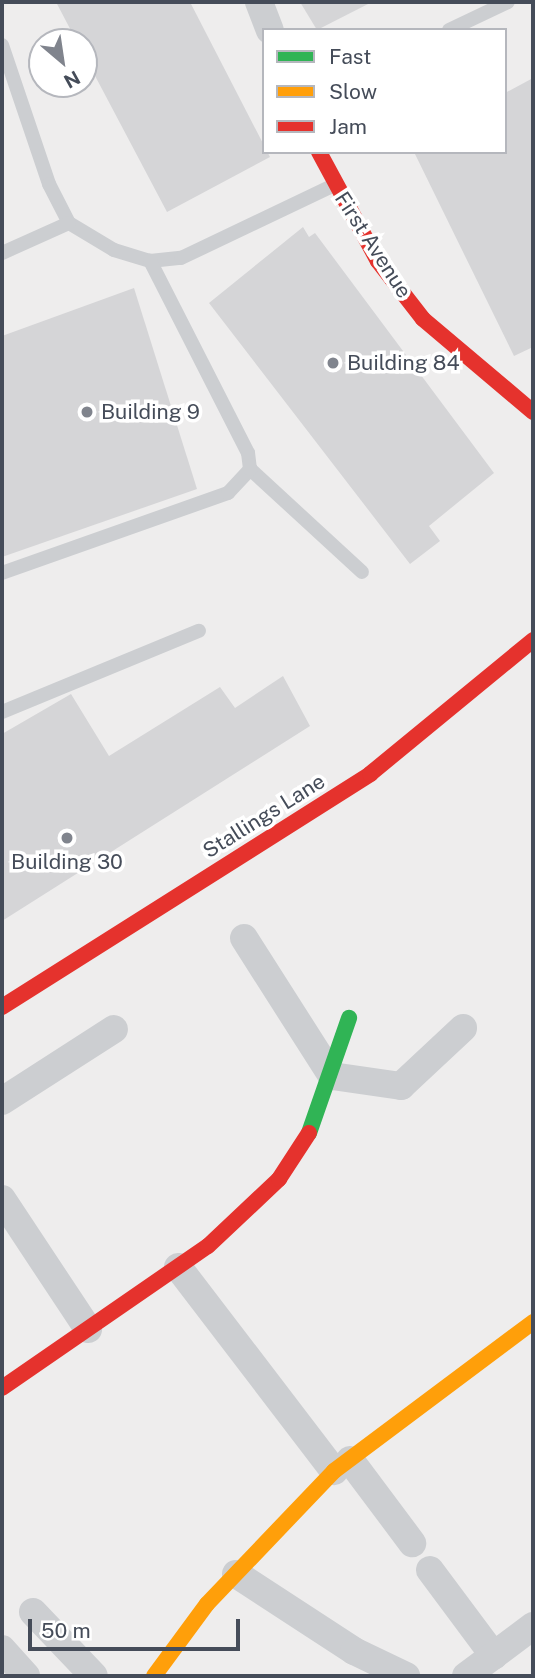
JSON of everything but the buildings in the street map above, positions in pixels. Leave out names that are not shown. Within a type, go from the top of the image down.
[{"type":"street","points":[[259,2],[269,28]]},
{"type":"street","name":"First Avenue","points":[[320,154],[334,186],[379,261],[423,319],[458,355],[533,412]]},
{"type":"street","name":"Stallings Lane","points":[[2,1007],[370,774],[533,640]]},
{"type":"street","points":[[244,938],[332,1076],[401,1086],[463,1028]]},
{"type":"street","points":[[2,1388],[178,1267],[279,1179],[319,1117],[349,1018]]},
{"type":"street","points":[[2,1101],[114,1029]]},
{"type":"street","points":[[2,1199],[88,1329]]},
{"type":"street","points":[[178,1267],[342,1466],[412,1544]]},
{"type":"street","points":[[155,1676],[236,1574],[342,1466],[533,1322]]},
{"type":"street","points":[[430,1570],[494,1656]]},
{"type":"street","points":[[236,1574],[354,1651],[407,1676]]},
{"type":"street","points":[[33,1612],[94,1676]]},
{"type":"street","points":[[466,1676],[533,1626]]},
{"type":"street","points":[[2,1649],[26,1676]]},
{"type":"lane","points":[[453,28],[508,2]]},
{"type":"lane","points":[[2,45],[49,184],[69,223],[114,250],[150,261],[218,242],[334,186]]},
{"type":"lane","points":[[2,253],[69,223]]},
{"type":"lane","points":[[150,261],[248,453],[250,469],[362,572]]},
{"type":"lane","points":[[2,573],[228,493],[250,469]]},
{"type":"lane","points":[[2,712],[199,631]]},
{"type":"traffic: fast","points":[[309,1133],[349,1018]]},
{"type":"traffic: slow","points":[[154,1676],[207,1604],[334,1471],[533,1322]]},
{"type":"traffic: jam","points":[[320,154],[378,261],[423,319],[533,412]]},
{"type":"traffic: jam","points":[[2,1007],[370,774],[533,640]]},
{"type":"traffic: jam","points":[[2,1388],[208,1246],[279,1179],[309,1133]]},
{"type":"place","name":"Building 84","points":[[333,363]]},
{"type":"place","name":"Building 9","points":[[87,412]]},
{"type":"place","name":"Building 30","points":[[67,838]]}]
